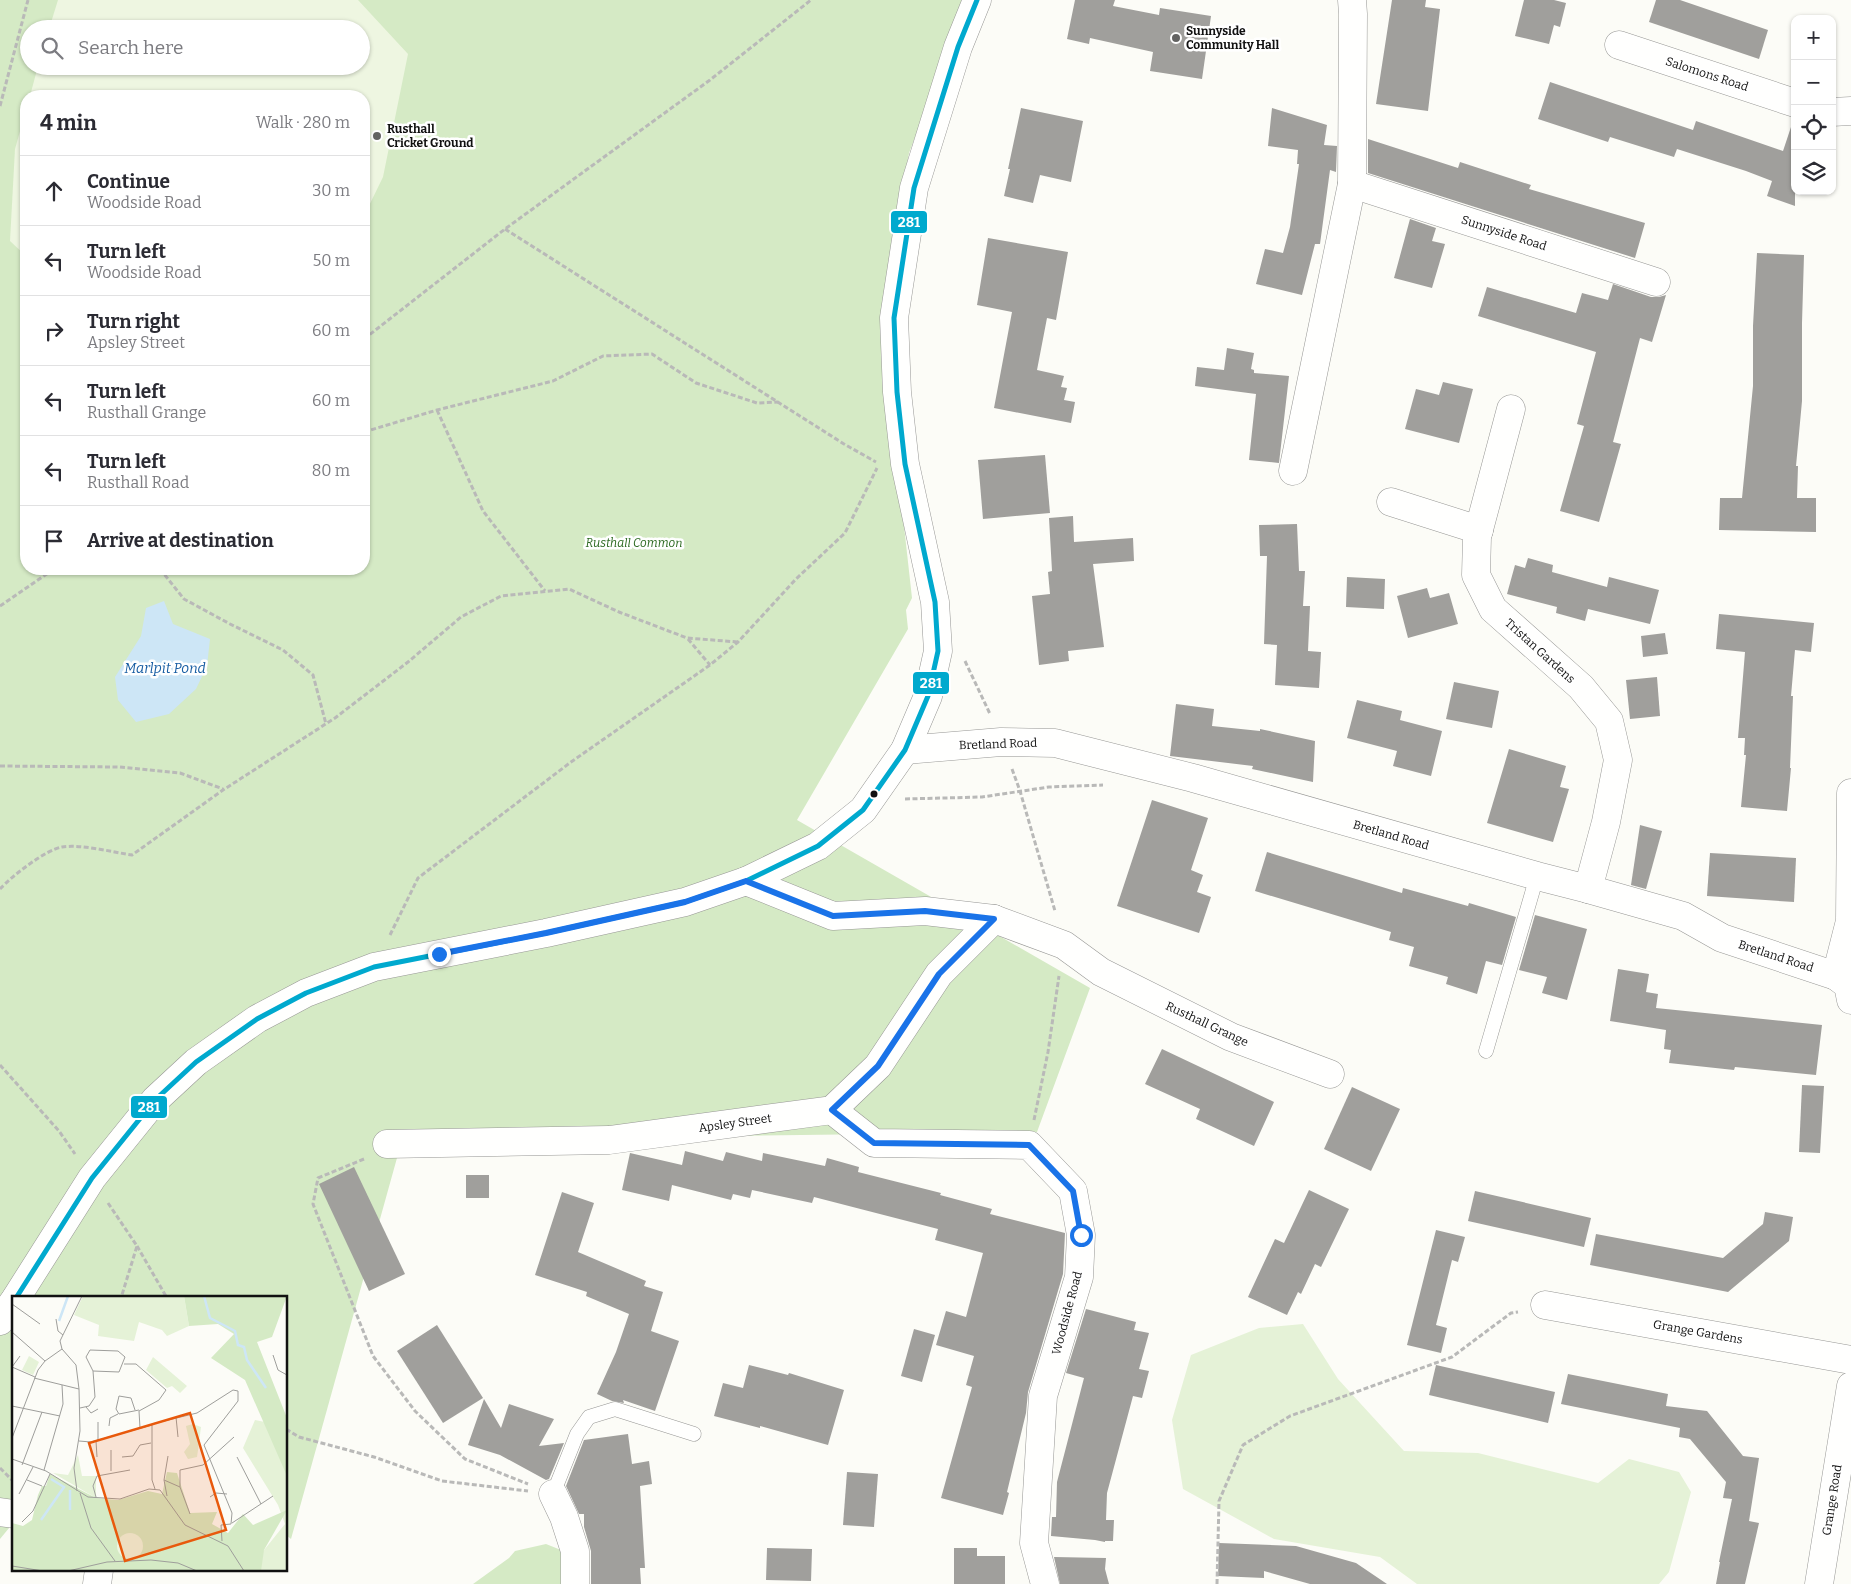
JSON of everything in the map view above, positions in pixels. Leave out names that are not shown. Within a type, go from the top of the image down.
[{"type":"street","points":[[17,1296],[92,1178],[155,1100],[196,1062],[257,1019],[306,993],[374,967],[546,933],[685,902],[746,881],[818,846],[863,810],[905,750],[928,696],[938,651],[935,602],[905,464],[897,392],[894,318],[914,188],[958,47],[978,0]]},
{"type":"street","points":[[1294,471],[1352,184],[1352,0]]},
{"type":"street","name":"Salomons Road","points":[[1619,45],[1791,102]]},
{"type":"street","points":[[1836,112],[1851,111]]},
{"type":"street","name":"Sunnyside Road","points":[[1352,184],[1656,282]]},
{"type":"street","name":"Tristan Gardens","points":[[1511,409],[1479,530],[1476,575],[1493,609],[1580,687],[1609,721],[1618,760],[1606,822],[1588,889]]},
{"type":"street","points":[[1391,502],[1479,530]]},
{"type":"street","name":"Bretland Road","points":[[905,750],[1001,742],[1055,743],[1193,778],[1683,916],[1722,938],[1836,976]]},
{"type":"street","points":[[1851,793],[1850,921],[1836,976],[1848,985],[1851,1000]]},
{"type":"street","name":"Rusthall Grange","points":[[746,881],[833,916],[925,911],[994,919],[1064,945],[1101,972],[1231,1037],[1330,1074]]},
{"type":"street","points":[[832,1110],[878,1066],[939,974],[994,919]]},
{"type":"street","name":"Apsley Street","points":[[387,1144],[609,1140],[832,1110]]},
{"type":"street","name":"Woodside Road","points":[[832,1110],[874,1143],[1029,1145],[1073,1191],[1081,1235],[1079,1277],[1043,1396],[1034,1543],[1044,1584]]},
{"type":"street","points":[[0,1321],[12,1304]]},
{"type":"street","name":"Grange Gardens","points":[[1546,1305],[1851,1360]]},
{"type":"street","name":"Grange Road","points":[[1819,1584],[1851,1386]]},
{"type":"street","points":[[553,1494],[564,1517],[575,1551],[575,1584]]},
{"type":"lane","points":[[1486,1051],[1537,876]]},
{"type":"lane","points":[[553,1494],[577,1434],[589,1417],[615,1409],[694,1434]]},
{"type":"path","points":[[23,20],[28,0]]},
{"type":"path","points":[[370,334],[505,229],[710,80],[811,0]]},
{"type":"path","points":[[0,106],[20,30]]},
{"type":"path","points":[[374,967],[418,878],[570,762],[710,665],[738,642],[796,579],[845,533],[880,464],[844,444],[505,229]]},
{"type":"path","points":[[370,430],[437,410],[553,381],[604,356],[652,354],[696,383],[757,403],[778,402]]},
{"type":"path","points":[[437,410],[484,511],[545,591]]},
{"type":"path","points":[[0,606],[45,575]]},
{"type":"path","points":[[166,575],[184,598],[230,624],[283,650],[313,675],[326,724]]},
{"type":"path","points":[[0,889],[38,858],[61,847],[91,848],[132,855],[223,790],[326,724],[408,662],[461,617],[501,596],[568,589],[619,612],[687,638],[738,642]]},
{"type":"path","points":[[687,638],[710,665]]},
{"type":"path","points":[[964,660],[1001,742]]},
{"type":"path","points":[[0,766],[119,766],[180,773],[223,790]]},
{"type":"path","points":[[869,800],[982,797],[1049,787],[1104,786]]},
{"type":"path","points":[[0,1065],[58,1131],[92,1178],[137,1246],[166,1296]]},
{"type":"path","points":[[387,1144],[366,1158],[318,1178],[313,1204],[373,1356],[415,1411],[465,1459],[553,1494]]},
{"type":"path","points":[[122,1296],[137,1246]]},
{"type":"path","points":[[1217,1584],[1219,1501],[1244,1444],[1290,1416],[1452,1356],[1511,1314],[1546,1305]]},
{"type":"path","points":[[288,1430],[300,1437],[374,1457],[442,1481],[553,1494]]},
{"type":"path","points":[[0,1468],[12,1480]]},
{"type":"green space","name":"Rusthall Common","points":[[0,0],[967,0],[909,153],[881,319],[912,598],[906,610],[908,629],[797,820],[1090,988],[1037,1132],[402,1140],[291,1539],[288,1537],[288,1296],[12,1296],[12,1524],[0,1539]]},
{"type":"green space","name":"Rusthall Cricket Ground","points":[[58,0],[358,0],[408,54],[383,177],[370,204],[370,90],[32,90],[36,75],[370,75],[370,20],[52,20]]},
{"type":"green space","points":[[20,131],[20,250],[10,241],[15,149]]},
{"type":"green space","points":[[1303,1324],[1338,1379],[1404,1451],[1478,1453],[1598,1483],[1629,1459],[1679,1472],[1691,1492],[1669,1572],[1659,1584],[1417,1584],[1380,1557],[1274,1539],[1183,1489],[1172,1420],[1191,1355],[1259,1328]]},
{"type":"green space","points":[[546,1544],[561,1550],[571,1584],[473,1584],[509,1558],[515,1551]]},
{"type":"water","name":"Marlpit Pond","points":[[164,601],[173,624],[210,639],[207,666],[196,689],[169,714],[136,722],[118,700],[115,677],[141,636],[146,608]]},
{"type":"building","points":[[1075,0],[1115,0],[1113,6],[1159,15],[1160,8],[1211,16],[1202,79],[1150,71],[1153,52],[1090,38],[1089,44],[1067,39]]},
{"type":"building","points":[[1392,0],[1426,0],[1425,7],[1440,9],[1428,111],[1376,104]]},
{"type":"building","points":[[1524,0],[1554,0],[1566,3],[1560,27],[1554,25],[1549,44],[1515,36]]},
{"type":"building","points":[[1656,0],[1680,0],[1768,30],[1759,59],[1649,22]]},
{"type":"building","points":[[1550,82],[1693,130],[1696,121],[1783,151],[1791,127],[1791,195],[1795,195],[1795,206],[1767,196],[1772,181],[1746,171],[1677,149],[1674,157],[1610,137],[1608,142],[1538,119]]},
{"type":"building","points":[[1021,108],[1083,121],[1071,182],[1040,175],[1033,203],[1004,196]]},
{"type":"building","points":[[1272,108],[1327,125],[1324,145],[1337,146],[1336,172],[1330,170],[1320,244],[1315,244],[1302,295],[1256,284],[1265,249],[1283,253],[1290,227],[1299,164],[1297,164],[1298,150],[1268,146]]},
{"type":"building","points":[[1368,139],[1458,168],[1460,162],[1531,185],[1529,189],[1645,223],[1635,258],[1368,173]]},
{"type":"building","points":[[1410,219],[1436,228],[1432,241],[1445,244],[1432,288],[1394,278]]},
{"type":"building","points":[[988,238],[1068,252],[1056,320],[1047,318],[1037,370],[1064,376],[1061,387],[1067,388],[1064,400],[1075,402],[1071,423],[994,408],[1012,312],[977,305]]},
{"type":"building","points":[[1757,253],[1804,255],[1802,401],[1796,466],[1798,466],[1797,498],[1816,498],[1816,532],[1719,530],[1720,498],[1742,498],[1753,386],[1753,326]]},
{"type":"building","points":[[1613,284],[1651,297],[1666,295],[1652,342],[1640,338],[1613,442],[1621,444],[1599,522],[1560,511],[1584,426],[1577,424],[1596,352],[1478,316],[1487,287],[1576,313],[1582,293],[1608,300]]},
{"type":"building","points":[[1227,348],[1254,353],[1251,369],[1254,370],[1254,373],[1289,376],[1279,463],[1249,460],[1256,394],[1195,386],[1197,367],[1224,370]]},
{"type":"building","points":[[1443,382],[1473,389],[1459,443],[1405,429],[1416,389],[1439,395]]},
{"type":"building","points":[[1045,455],[1050,513],[983,519],[978,460]]},
{"type":"building","points":[[1073,516],[1074,542],[1133,538],[1134,561],[1093,564],[1104,647],[1068,651],[1069,661],[1039,665],[1032,596],[1050,594],[1048,572],[1052,571],[1049,518]]},
{"type":"building","points":[[1297,524],[1299,571],[1305,571],[1303,606],[1310,606],[1308,651],[1321,652],[1319,688],[1275,685],[1277,645],[1264,644],[1267,556],[1260,556],[1259,525]]},
{"type":"building","points":[[1528,558],[1553,565],[1552,572],[1607,587],[1609,577],[1659,590],[1650,624],[1588,609],[1585,621],[1556,613],[1557,607],[1507,594],[1515,565],[1525,568]]},
{"type":"building","points":[[1347,577],[1385,579],[1384,609],[1346,607]]},
{"type":"building","points":[[1427,588],[1430,598],[1449,593],[1458,624],[1408,638],[1397,596]]},
{"type":"building","points":[[1719,614],[1814,623],[1811,652],[1795,650],[1791,696],[1793,696],[1791,768],[1787,811],[1741,807],[1746,755],[1744,755],[1745,738],[1738,738],[1745,652],[1716,649]]},
{"type":"building","points":[[1665,633],[1668,654],[1643,657],[1641,636]]},
{"type":"building","points":[[1657,677],[1660,716],[1630,719],[1626,680]]},
{"type":"building","points":[[1454,682],[1499,691],[1492,728],[1446,719]]},
{"type":"building","points":[[1357,700],[1402,711],[1400,720],[1442,731],[1431,776],[1393,766],[1397,751],[1347,738]]},
{"type":"building","points":[[1176,704],[1214,709],[1212,726],[1260,731],[1260,729],[1315,741],[1313,782],[1252,769],[1253,766],[1170,756]]},
{"type":"building","points":[[1509,749],[1566,766],[1560,787],[1569,789],[1553,842],[1487,823]]},
{"type":"building","points":[[1152,800],[1208,818],[1191,870],[1203,875],[1197,892],[1211,897],[1199,933],[1117,906]]},
{"type":"building","points":[[1640,825],[1662,831],[1646,889],[1631,885]]},
{"type":"building","points":[[1267,852],[1402,893],[1403,888],[1468,906],[1469,903],[1516,917],[1502,965],[1486,961],[1477,994],[1446,984],[1448,977],[1409,966],[1414,947],[1389,940],[1391,932],[1255,891]]},
{"type":"building","points":[[1710,853],[1796,858],[1794,902],[1707,896]]},
{"type":"building","points":[[1535,915],[1587,929],[1567,1000],[1542,993],[1547,977],[1519,970]]},
{"type":"building","points":[[1618,969],[1649,974],[1646,992],[1658,994],[1656,1008],[1822,1025],[1816,1075],[1735,1067],[1734,1070],[1669,1063],[1671,1050],[1664,1049],[1666,1030],[1610,1021]]},
{"type":"building","points":[[1162,1049],[1274,1102],[1254,1146],[1196,1119],[1200,1109],[1145,1084]]},
{"type":"building","points":[[1802,1085],[1824,1086],[1820,1153],[1799,1152]]},
{"type":"building","points":[[1352,1087],[1400,1109],[1371,1171],[1324,1149]]},
{"type":"building","points":[[685,1151],[723,1161],[726,1152],[762,1161],[763,1153],[825,1166],[827,1158],[859,1167],[858,1172],[941,1193],[940,1195],[992,1209],[990,1214],[1065,1233],[1063,1274],[1028,1392],[1026,1413],[1003,1515],[941,1498],[972,1387],[966,1385],[974,1356],[936,1345],[946,1311],[966,1317],[983,1253],[935,1240],[938,1229],[814,1197],[812,1203],[752,1190],[750,1198],[733,1194],[731,1200],[672,1185],[669,1201],[622,1190],[630,1153],[682,1165]]},
{"type":"building","points":[[354,1167],[405,1274],[369,1291],[319,1184]]},
{"type":"building","points":[[466,1175],[489,1175],[489,1198],[466,1198]]},
{"type":"building","points":[[1309,1190],[1349,1209],[1321,1267],[1315,1264],[1301,1294],[1298,1292],[1287,1315],[1248,1297],[1275,1239],[1284,1243]]},
{"type":"building","points":[[1475,1191],[1591,1218],[1584,1247],[1468,1221]]},
{"type":"building","points":[[562,1192],[594,1203],[578,1252],[646,1281],[644,1286],[663,1292],[651,1331],[679,1341],[655,1411],[623,1400],[624,1403],[612,1401],[597,1394],[616,1352],[629,1314],[586,1296],[587,1292],[535,1275]]},
{"type":"building","points":[[1765,1212],[1793,1217],[1789,1241],[1728,1292],[1590,1265],[1596,1234],[1723,1258],[1763,1224]]},
{"type":"building","points":[[1436,1230],[1465,1237],[1458,1262],[1452,1260],[1436,1325],[1447,1328],[1441,1353],[1407,1345]]},
{"type":"building","points":[[1086,1309],[1136,1322],[1134,1330],[1149,1333],[1139,1369],[1149,1371],[1142,1398],[1133,1396],[1107,1493],[1106,1520],[1114,1520],[1113,1541],[1105,1542],[1051,1536],[1052,1517],[1056,1517],[1057,1482],[1084,1378],[1066,1373]]},
{"type":"building","points":[[437,1325],[483,1398],[443,1423],[397,1351]]},
{"type":"building","points":[[914,1329],[935,1335],[922,1382],[901,1376]]},
{"type":"building","points":[[749,1365],[788,1375],[789,1373],[844,1390],[828,1445],[760,1426],[760,1428],[714,1416],[723,1383],[743,1388]]},
{"type":"building","points":[[1436,1365],[1555,1392],[1548,1423],[1429,1395]]},
{"type":"building","points":[[1568,1374],[1668,1394],[1666,1406],[1707,1411],[1743,1456],[1759,1458],[1749,1521],[1759,1523],[1745,1584],[1716,1584],[1732,1499],[1723,1498],[1726,1482],[1690,1439],[1679,1437],[1680,1428],[1561,1404]]},
{"type":"building","points":[[484,1399],[501,1428],[509,1404],[554,1419],[539,1446],[564,1443],[549,1479],[546,1480],[500,1455],[468,1445]]},
{"type":"building","points":[[628,1434],[632,1464],[649,1461],[652,1484],[640,1486],[645,1568],[640,1568],[641,1584],[591,1584],[591,1551],[584,1527],[584,1514],[579,1514],[566,1486],[584,1440]]},
{"type":"building","points":[[847,1472],[878,1474],[874,1527],[843,1525]]},
{"type":"building","points":[[1219,1543],[1296,1546],[1356,1563],[1387,1584],[1310,1584],[1264,1571],[1264,1578],[1218,1576]]},
{"type":"building","points":[[767,1548],[812,1549],[811,1581],[766,1580]]},
{"type":"building","points":[[954,1548],[977,1548],[977,1556],[1005,1556],[1005,1584],[954,1584]]},
{"type":"building","points":[[1054,1557],[1106,1558],[1105,1569],[1109,1584],[1060,1584]]},
{"type":"transit line","name":"281","points":[[17,1296],[92,1178],[155,1100],[196,1062],[257,1019],[306,993],[374,967],[546,933],[685,902],[746,881],[818,846],[863,810],[905,750],[928,696],[938,651],[935,602],[905,464],[897,392],[894,318],[914,188],[958,47],[977,0]]},
{"type":"place","name":"Sunnyside Community Hall","points":[[1176,38]]},
{"type":"place","name":"Rusthall Cricket Ground","points":[[377,136]]},
{"type":"route","points":[[439,954],[546,933],[685,902],[746,881],[833,916],[925,911],[994,919],[939,974],[878,1066],[832,1110],[874,1143],[1029,1145],[1073,1191],[1081,1235]]}]
